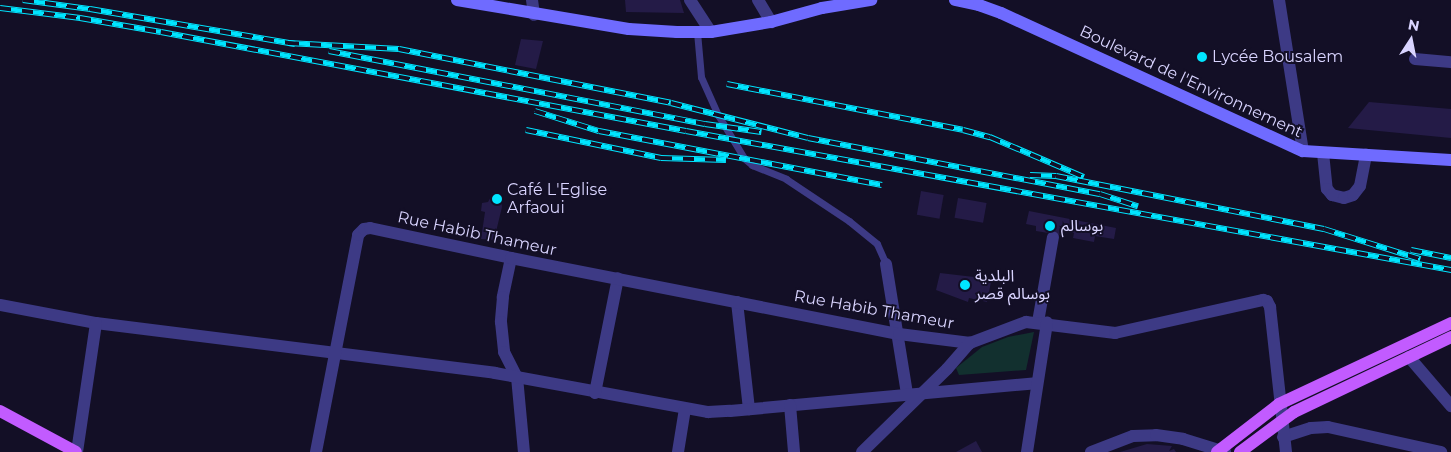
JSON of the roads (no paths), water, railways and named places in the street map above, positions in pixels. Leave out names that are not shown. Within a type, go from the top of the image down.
[{"type":"main road","points":[[1221,451],[1279,404],[1451,323]]},
{"type":"main road","points":[[1240,452],[1281,420],[1451,336]]},
{"type":"main road","points":[[0,411],[75,452]]},
{"type":"street","points":[[456,0],[534,15],[629,29],[697,32],[711,32],[771,22],[821,4],[871,0]]},
{"type":"street","points":[[532,0],[534,15]]},
{"type":"street","points":[[690,0],[711,32]]},
{"type":"street","points":[[758,0],[771,22]]},
{"type":"street","name":"Boulevard de l'Environnement","points":[[955,0],[979,4],[1001,13],[1303,151],[1451,160]]},
{"type":"street","points":[[1279,0],[1303,151]]},
{"type":"street","points":[[1415,59],[1451,62]]},
{"type":"street","points":[[1323,153],[1327,189],[1332,195],[1344,198],[1353,195],[1360,186],[1366,155]]},
{"type":"street","name":"Rue Habib Thameur","points":[[334,353],[358,235],[364,228],[370,228],[511,258],[899,334],[970,343],[1016,324],[1043,323],[1115,333],[1259,300],[1267,301],[1270,307],[1279,404]]},
{"type":"street","points":[[1028,452],[1053,237]]},
{"type":"street","points":[[511,258],[503,298],[501,322],[504,352],[517,377],[524,452]]},
{"type":"street","points":[[886,264],[899,334],[907,394]]},
{"type":"street","points":[[595,393],[618,278]]},
{"type":"street","points":[[737,302],[749,409]]},
{"type":"street","points":[[0,304],[96,323],[517,377],[595,393],[708,412],[1036,383]]},
{"type":"street","points":[[75,452],[96,323]]},
{"type":"street","points":[[862,452],[970,343]]},
{"type":"street","points":[[316,452],[334,353]]},
{"type":"street","points":[[1409,357],[1451,406]]},
{"type":"street","points":[[1279,404],[1286,452]]},
{"type":"street","points":[[790,405],[794,452]]},
{"type":"street","points":[[678,452],[684,408]]},
{"type":"street","points":[[1283,438],[1311,428],[1328,427],[1441,452]]},
{"type":"street","points":[[1091,452],[1115,441],[1141,436],[1183,439],[1221,451]]},
{"type":"lane","points":[[697,32],[701,77],[718,115],[744,158],[752,165],[786,180],[849,221],[877,244],[886,264]]},
{"type":"railway","points":[[23,0],[90,9],[295,44]]},
{"type":"railway","points":[[0,8],[80,18],[161,32],[686,131],[1451,270]]},
{"type":"railway","points":[[288,43],[399,49],[671,103],[808,138],[1100,194],[1138,206]]},
{"type":"railway","points":[[329,51],[705,124],[761,132]]},
{"type":"railway","points":[[727,84],[963,130],[990,137],[1084,177]]},
{"type":"railway","points":[[535,111],[599,131],[882,185]]},
{"type":"railway","points":[[526,130],[661,158],[726,160]]},
{"type":"railway","points":[[1030,175],[1056,176],[1324,229],[1420,259]]},
{"type":"railway","points":[[1411,250],[1451,258]]},
{"type":"place","name":"Lycée Bousalem","points":[[1202,57]]},
{"type":"place","name":"Café L'Eglise Arfaoui","points":[[497,199]]},
{"type":"place","name":"بوسالم","points":[[1050,226]]},
{"type":"place","name":"البلدية بوسالم قصر","points":[[965,285]]}]
